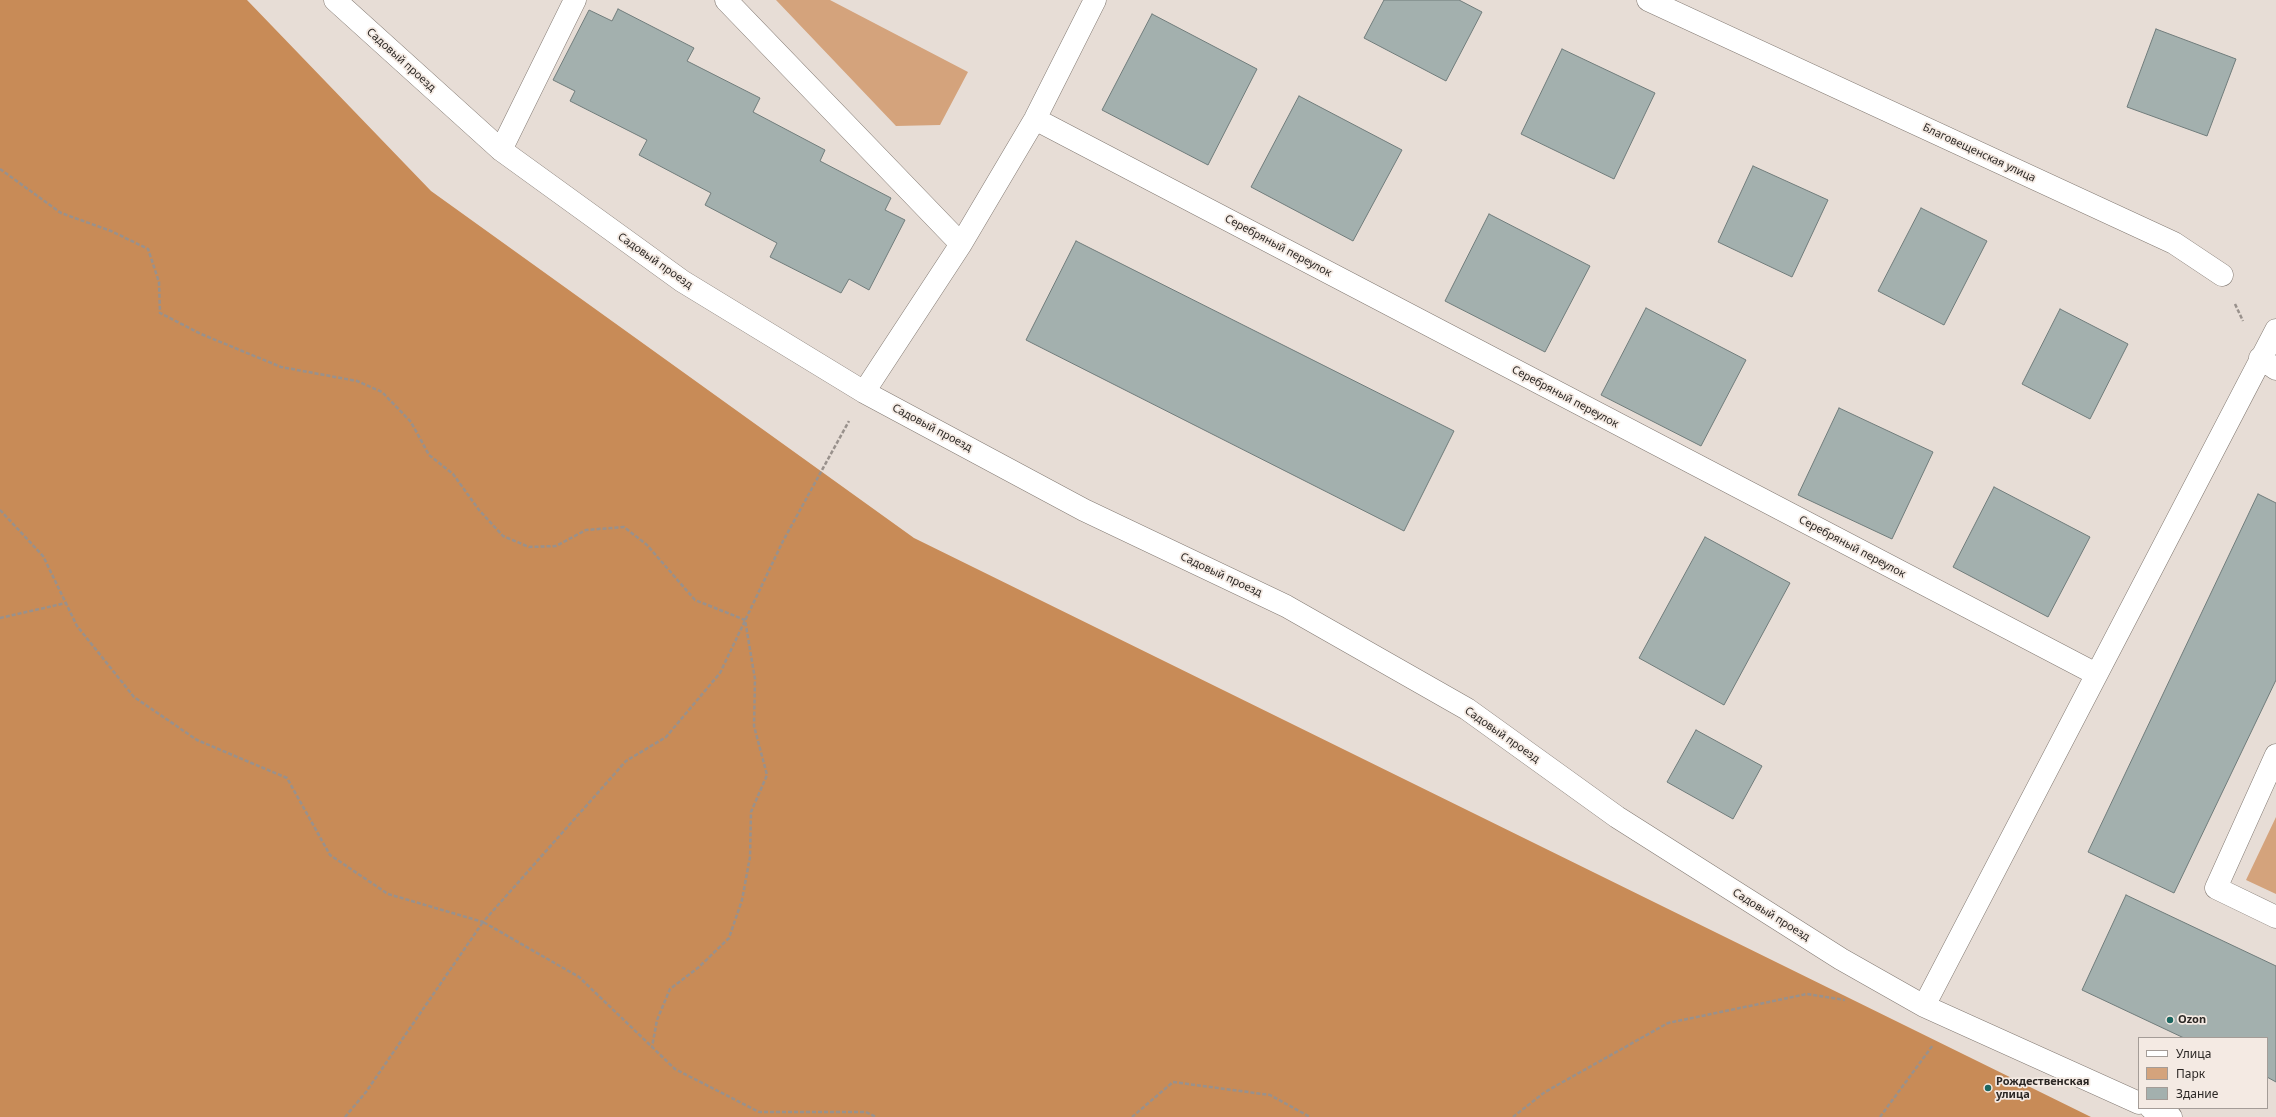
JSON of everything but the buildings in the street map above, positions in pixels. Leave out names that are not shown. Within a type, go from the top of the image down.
[{"type":"street","name":"Садовый проезд","points":[[335,0],[500,150],[682,281],[864,392],[1084,510],[1286,606],[1467,709],[1617,817],[1841,959],[1924,1006],[2138,1103]]},
{"type":"street","points":[[500,150],[576,0]]},
{"type":"street","points":[[726,0],[961,244]]},
{"type":"street","points":[[864,392],[961,244],[1035,119],[1096,0]]},
{"type":"street","name":"Благовещенская улица","points":[[1648,0],[2174,243],[2222,274]]},
{"type":"street","name":"Серебряный переулок","points":[[1035,119],[2096,674]]},
{"type":"street","points":[[1924,1006],[2096,674],[2268,364],[2276,330]]},
{"type":"street","points":[[2276,755],[2216,888],[2276,917]]},
{"type":"street","points":[[2153,1109],[2171,1117]]},
{"type":"path","points":[[0,169],[61,213],[111,231],[148,249],[159,282],[160,313],[200,334],[281,367],[357,381],[382,392],[411,422],[429,455],[454,474],[479,510],[503,536],[529,547],[556,546],[586,530],[624,527],[647,545],[695,600],[745,620]]},
{"type":"path","points":[[2222,274],[2268,364]]},
{"type":"path","points":[[345,1117],[366,1092],[483,922],[626,761],[666,737],[720,673],[783,541],[810,495],[864,392]]},
{"type":"path","points":[[0,510],[43,556],[76,626],[134,698],[197,740],[287,778],[330,855],[388,894],[483,922],[579,977],[675,1069],[759,1112],[866,1112],[876,1117]]},
{"type":"path","points":[[0,618],[66,603]]},
{"type":"path","points":[[652,1047],[657,1020],[670,989],[699,967],[729,938],[742,900],[750,857],[751,812],[767,775],[754,726],[755,679],[745,620]]},
{"type":"path","points":[[1513,1117],[1545,1092],[1668,1023],[1807,994],[1852,1002]]},
{"type":"path","points":[[1880,1117],[1952,1019]]},
{"type":"path","points":[[1132,1117],[1173,1082],[1270,1095],[1310,1117]]},
{"type":"green space","points":[[776,0],[830,0],[968,72],[940,125],[896,126]]},
{"type":"green space","points":[[2276,817],[2276,894],[2246,880]]},
{"type":"shaded area","points":[[0,0],[247,0],[431,191],[914,538],[2091,1117],[0,1117]]},
{"type":"place","name":"Ozon","points":[[2170,1020]]},
{"type":"place","name":"Рождественская улица","points":[[1988,1088]]}]
